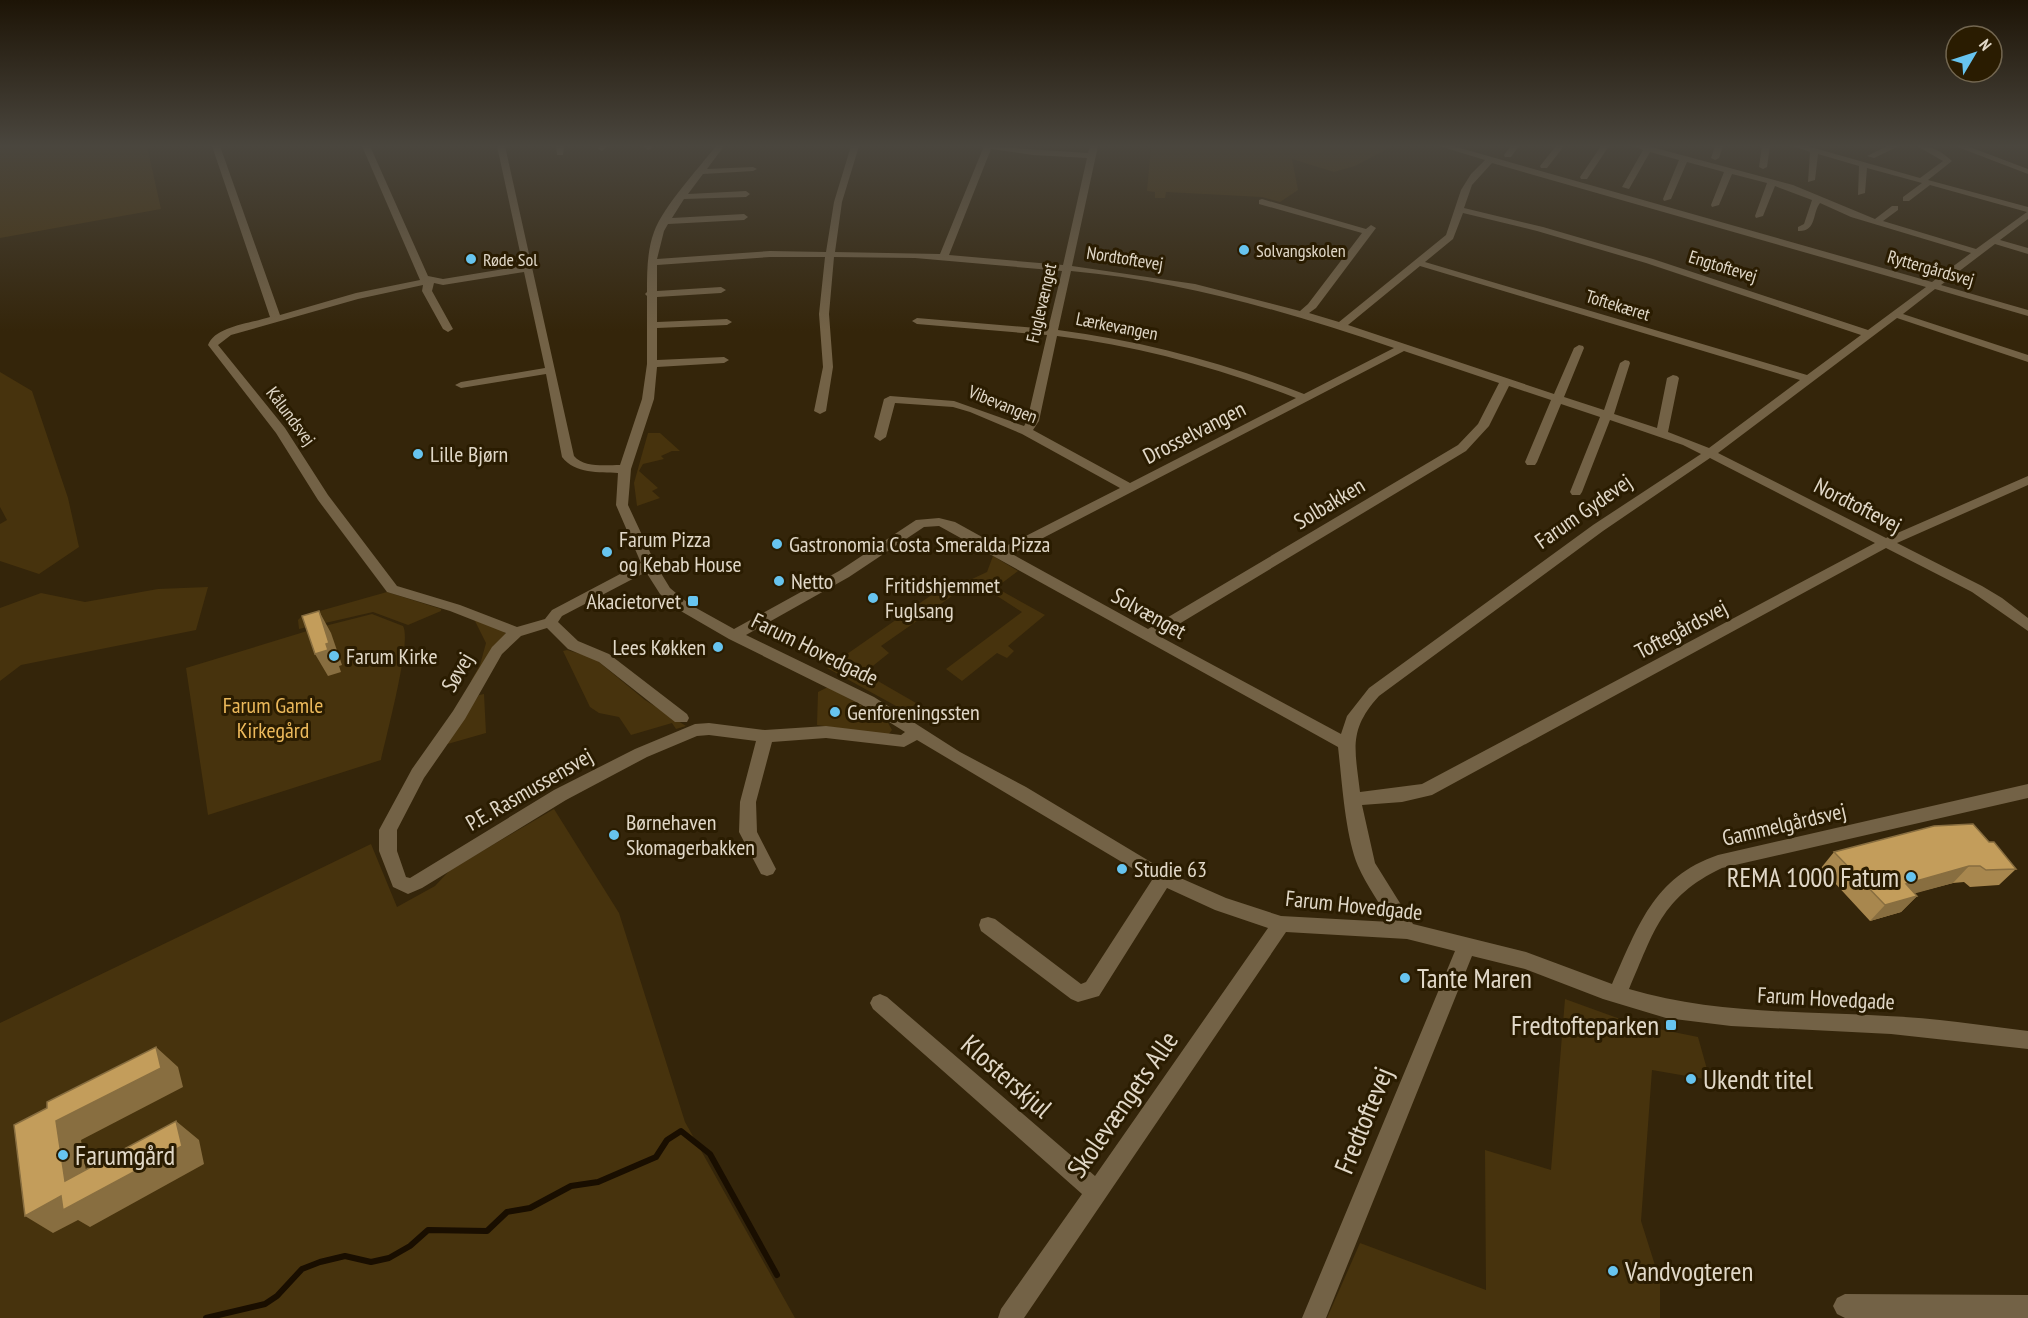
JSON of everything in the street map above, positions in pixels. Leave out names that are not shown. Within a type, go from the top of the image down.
[{"type":"street","points":[[237,208],[276,319]]},
{"type":"street","points":[[393,208],[424,279],[429,281],[427,291],[448,329]]},
{"type":"street","points":[[515,208],[568,457],[573,464],[590,468],[625,469]]},
{"type":"street","name":"Farum Hovedgade","points":[[673,208],[659,231],[652,262],[650,294],[652,364],[648,399],[625,469],[622,506],[649,566],[665,591],[676,602],[734,635],[868,700],[916,732],[1163,878],[1221,904],[1281,924],[1407,931],[1526,961],[1617,994],[1666,1008],[1704,1014],[1891,1025],[2028,1040]]},
{"type":"street","points":[[820,411],[828,367],[824,315],[837,208]]},
{"type":"street","points":[[944,257],[964,208]]},
{"type":"street","name":"Fuglevænget","points":[[1026,431],[1033,421],[1080,208]]},
{"type":"street","points":[[1283,208],[1369,230],[1312,306],[1302,314]]},
{"type":"street","name":"Ryttergårdsvej","points":[[1657,208],[2028,313]]},
{"type":"street","points":[[1759,216],[1762,208]]},
{"type":"street","points":[[1801,229],[1808,225],[1813,208]]},
{"type":"street","points":[[1841,208],[1876,222],[1976,252]]},
{"type":"street","points":[[1876,222],[1895,208]]},
{"type":"street","points":[[2012,208],[2028,212]]},
{"type":"street","points":[[1341,326],[1450,237],[1456,228],[1460,210]]},
{"type":"street","name":"Engtoftevej","points":[[1460,210],[1496,217],[1748,291],[1869,334]]},
{"type":"street","name":"Farum Gydevej","points":[[1407,931],[1366,863],[1355,817],[1346,744],[1353,720],[1363,704],[1374,692],[1598,528],[1710,453],[1976,252],[1994,241],[2028,212]]},
{"type":"street","points":[[665,221],[744,217]]},
{"type":"street","points":[[1994,241],[2028,251]]},
{"type":"street","name":"Nordtoftevej","points":[[652,262],[770,254],[830,253],[944,257],[1066,268],[1195,287],[1302,314],[1662,434],[1710,453],[1977,589],[1997,601],[2028,626]]},
{"type":"street","name":"Toftekæret","points":[[1419,263],[1807,379]]},
{"type":"street","name":"Kålundsvej","points":[[516,632],[456,608],[392,590],[323,496],[281,431],[213,345],[215,340],[227,333],[356,296],[429,281],[443,282],[528,268]]},
{"type":"street","points":[[650,294],[721,290]]},
{"type":"street","points":[[1894,314],[2028,359]]},
{"type":"street","name":"Lærkevangen","points":[[917,321],[1051,331],[1112,341],[1218,366],[1305,398]]},
{"type":"street","points":[[651,325],[727,322]]},
{"type":"street","name":"Drosselvangen","points":[[1002,554],[1404,347]]},
{"type":"street","points":[[1531,462],[1579,348]]},
{"type":"street","points":[[652,364],[724,360]]},
{"type":"street","points":[[1576,492],[1607,416],[1625,363]]},
{"type":"street","points":[[461,385],[551,370]]},
{"type":"street","points":[[1662,434],[1673,378]]},
{"type":"street","name":"Solbakken","points":[[1148,636],[1462,447],[1476,437],[1485,425],[1506,381]]},
{"type":"street","name":"Vibevangen","points":[[880,437],[890,399],[954,404],[1026,431],[1129,488]]},
{"type":"street","name":"Toftegårdsvej","points":[[1352,799],[1402,795],[1426,790],[1885,543],[2028,480]]},
{"type":"street","name":"Solvænget","points":[[734,635],[844,574],[921,523],[931,521],[950,525],[1346,744]]},
{"type":"street","points":[[516,632],[550,622],[557,613],[649,566]]},
{"type":"street","points":[[550,622],[573,645],[604,658],[681,718]]},
{"type":"street","name":"Søvej","points":[[394,873],[388,851],[388,830],[418,774],[459,715],[487,664],[516,632]]},
{"type":"street","name":"P.E. Rasmussensvej","points":[[394,873],[399,882],[408,886],[416,883],[560,795],[641,753],[695,730],[710,729],[765,736]]},
{"type":"street","points":[[766,869],[748,832],[748,802],[765,736],[826,732],[904,741],[916,732]]},
{"type":"street","name":"Gammelgårdsvej","points":[[1617,994],[1650,923],[1667,897],[1685,879],[1718,862],[2028,791]]},
{"type":"street","points":[[988,925],[1078,993],[1092,990],[1163,878]]},
{"type":"street","name":"Skolevængets Alle","points":[[1010,1318],[1281,924]]},
{"type":"street","name":"Fredtoftevej","points":[[1314,1318],[1467,945]]},
{"type":"street","name":"Klosterskjul","points":[[880,1003],[1096,1192]]},
{"type":"street","points":[[1845,1306],[2028,1307]]},
{"type":"green space","points":[[0,208],[161,209],[0,238]]},
{"type":"green space","points":[[0,372],[32,391],[68,498],[79,547],[39,574],[0,561],[0,524],[7,520],[0,507]]},
{"type":"green space","points":[[648,433],[660,433],[680,451],[672,451],[661,456],[664,459],[643,464],[639,471],[658,488],[652,491],[660,498],[637,506],[634,483]]},
{"type":"green space","points":[[993,556],[1018,571],[990,592],[972,582],[932,610],[939,615],[932,620],[924,616],[881,646],[889,653],[864,673],[916,703],[907,712],[827,668],[953,580],[972,579],[987,572]]},
{"type":"green space","points":[[208,587],[196,630],[21,665],[0,681],[0,608],[41,593],[85,602],[158,589]]},
{"type":"green space","points":[[1000,590],[1045,615],[1008,646],[1014,651],[1007,658],[997,653],[962,681],[946,669],[1022,612],[994,594]]},
{"type":"green space","points":[[387,592],[441,609],[441,611],[408,625],[373,612],[299,629],[298,620],[302,616]]},
{"type":"green space","name":"Farum Gamle Kirkegård","points":[[372,614],[403,626],[405,635],[393,711],[381,760],[208,815],[186,668],[317,628]]},
{"type":"green space","points":[[474,619],[502,630],[507,635],[475,682],[471,681],[480,665],[486,643]]},
{"type":"green space","points":[[567,650],[594,658],[645,700],[686,726],[676,729],[672,723],[631,735],[619,717],[599,713],[590,707],[563,651]]},
{"type":"green space","points":[[828,687],[886,719],[892,730],[888,735],[817,725],[818,692]]},
{"type":"green space","points":[[484,694],[486,733],[444,745],[479,695]]},
{"type":"green space","points":[[554,809],[619,913],[685,1122],[795,1318],[0,1318],[0,1023],[371,844],[397,907],[435,886],[450,870]]},
{"type":"green space","points":[[1565,999],[1634,1024],[1698,1037],[1710,1080],[1652,1070],[1641,1221],[1660,1281],[1660,1318],[1327,1318],[1360,1243],[1486,1290],[1485,1150],[1551,1170]]},
{"type":"building","points":[[319,611],[329,643],[326,644],[328,650],[315,654],[302,616]]},
{"type":"building","points":[[1973,824],[1989,842],[1994,842],[2016,869],[1986,870],[1980,866],[1969,866],[1906,884],[1917,896],[1885,905],[1834,852],[1934,826]]},
{"type":"building","points":[[156,1047],[161,1068],[56,1121],[65,1181],[176,1121],[182,1146],[63,1210],[61,1196],[25,1216],[14,1125],[47,1108],[47,1102]]},
{"type":"waterway","points":[[206,1318],[265,1304],[277,1296],[302,1269],[320,1262],[345,1256],[371,1262],[389,1258],[410,1246],[428,1230],[487,1231],[507,1212],[530,1208],[571,1186],[598,1182],[656,1157],[667,1140],[681,1131],[710,1154],[777,1275]]},
{"type":"place","name":"Solvangskolen","points":[[1244,250]]},
{"type":"place","name":"Røde Sol","points":[[471,259]]},
{"type":"place","name":"Lille Bjørn","points":[[418,454]]},
{"type":"place","name":"Gastronomia Costa Smeralda Pizza","points":[[777,544]]},
{"type":"place","name":"Farum Pizza og Kebab House","points":[[607,552]]},
{"type":"place","name":"Netto","points":[[779,581]]},
{"type":"place","name":"Fritidshjemmet Fuglsang","points":[[873,598]]},
{"type":"place","name":"Akacietorvet","points":[[693,601]]},
{"type":"place","name":"Lees Køkken","points":[[718,647]]},
{"type":"place","name":"Farum Kirke","points":[[334,656]]},
{"type":"place","name":"Genforeningssten","points":[[835,712]]},
{"type":"place","name":"Børnehaven Skomagerbakken","points":[[614,835]]},
{"type":"place","name":"Studie 63","points":[[1122,869]]},
{"type":"place","name":"REMA 1000 Fatum","points":[[1911,877]]},
{"type":"place","name":"Tante Maren","points":[[1405,978]]},
{"type":"place","name":"Fredtofteparken","points":[[1671,1025]]},
{"type":"place","name":"Ukendt titel","points":[[1691,1079]]},
{"type":"place","name":"Farumgård","points":[[63,1155]]},
{"type":"place","name":"Vandvogteren","points":[[1613,1271]]}]
